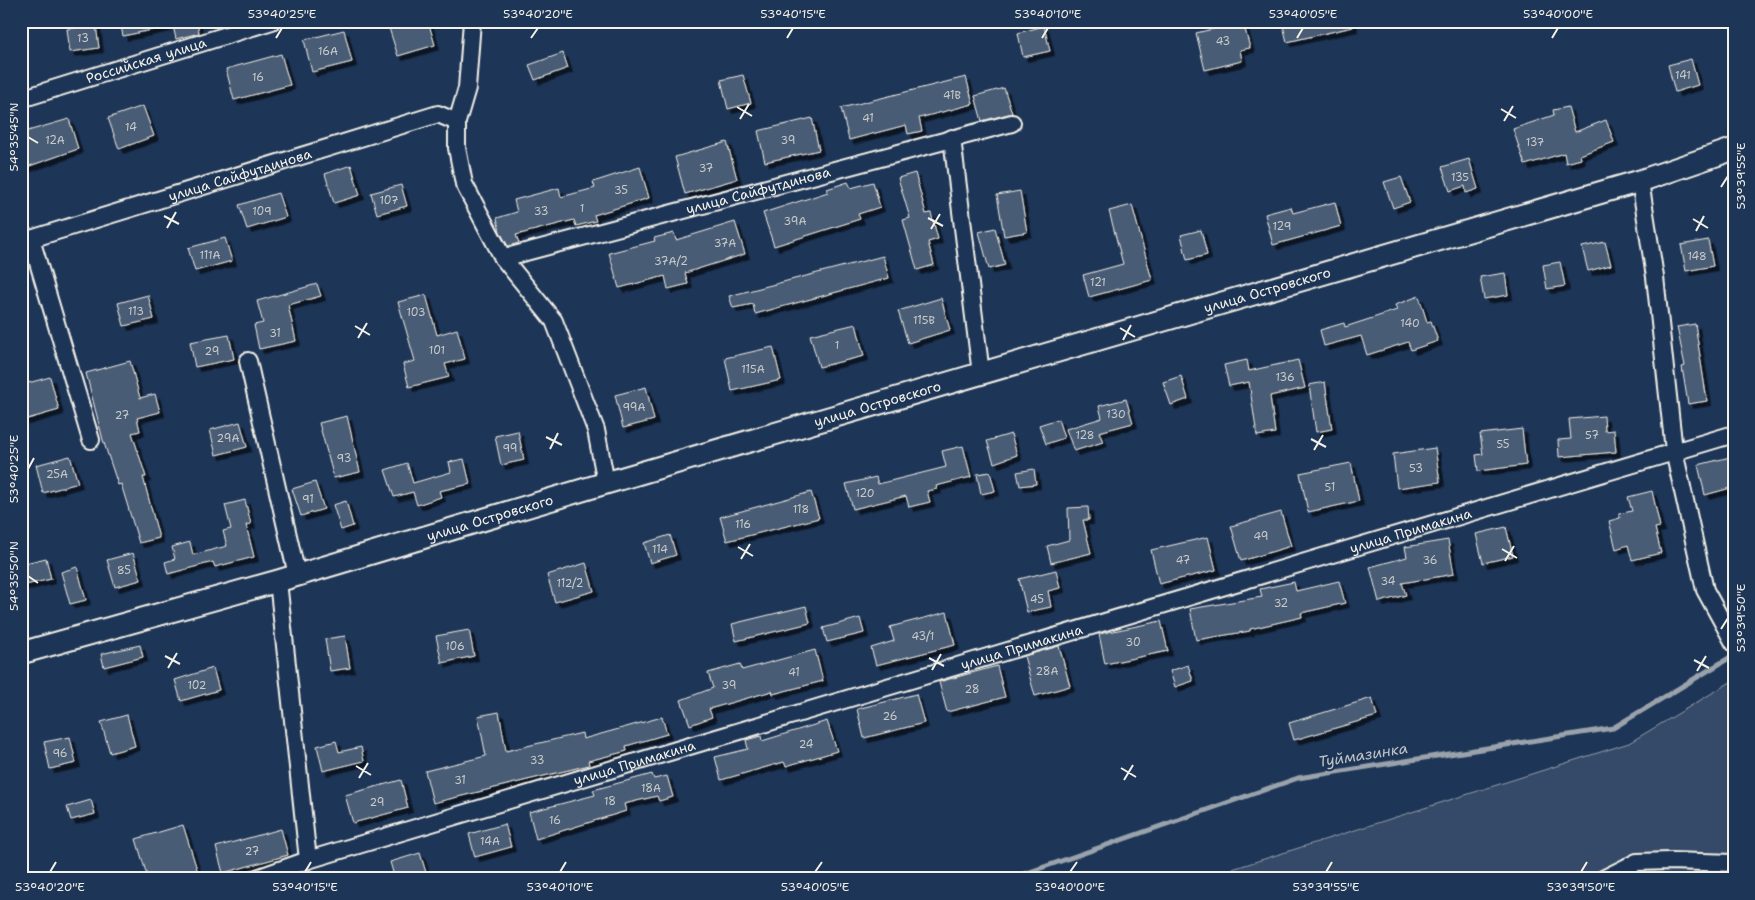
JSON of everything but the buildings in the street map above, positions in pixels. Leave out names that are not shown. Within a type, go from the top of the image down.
[{"type":"main road","name":"улица Островского","points":[[21,653],[288,578],[606,483],[1640,181],[1734,149]]},
{"type":"street","name":"Российская улица","points":[[21,99],[272,21]]},
{"type":"street","points":[[472,21],[466,88],[457,122],[456,148],[464,184],[503,258],[554,321],[596,430],[606,483]]},
{"type":"street","name":"улица Сайфутдинова","points":[[26,241],[438,114],[457,122]]},
{"type":"street","name":"улица Сайфутдинова","points":[[503,258],[1012,123]]},
{"type":"street","points":[[952,138],[981,374]]},
{"type":"street","points":[[1640,181],[1655,277],[1674,450],[1705,590],[1734,642]]},
{"type":"street","points":[[26,241],[90,440]]},
{"type":"street","points":[[248,361],[288,578],[308,860]]},
{"type":"street","name":"улица Примакина","points":[[254,879],[308,860],[1674,450],[1734,434]]},
{"type":"street","points":[[1604,879],[1637,862],[1734,863]]},
{"type":"shaded area","points":[[1734,680],[1734,879],[1201,879],[1629,743]]},
{"type":"waterway","name":"Туймазинка","points":[[990,879],[1024,874],[1298,778],[1613,728],[1734,655]]}]
